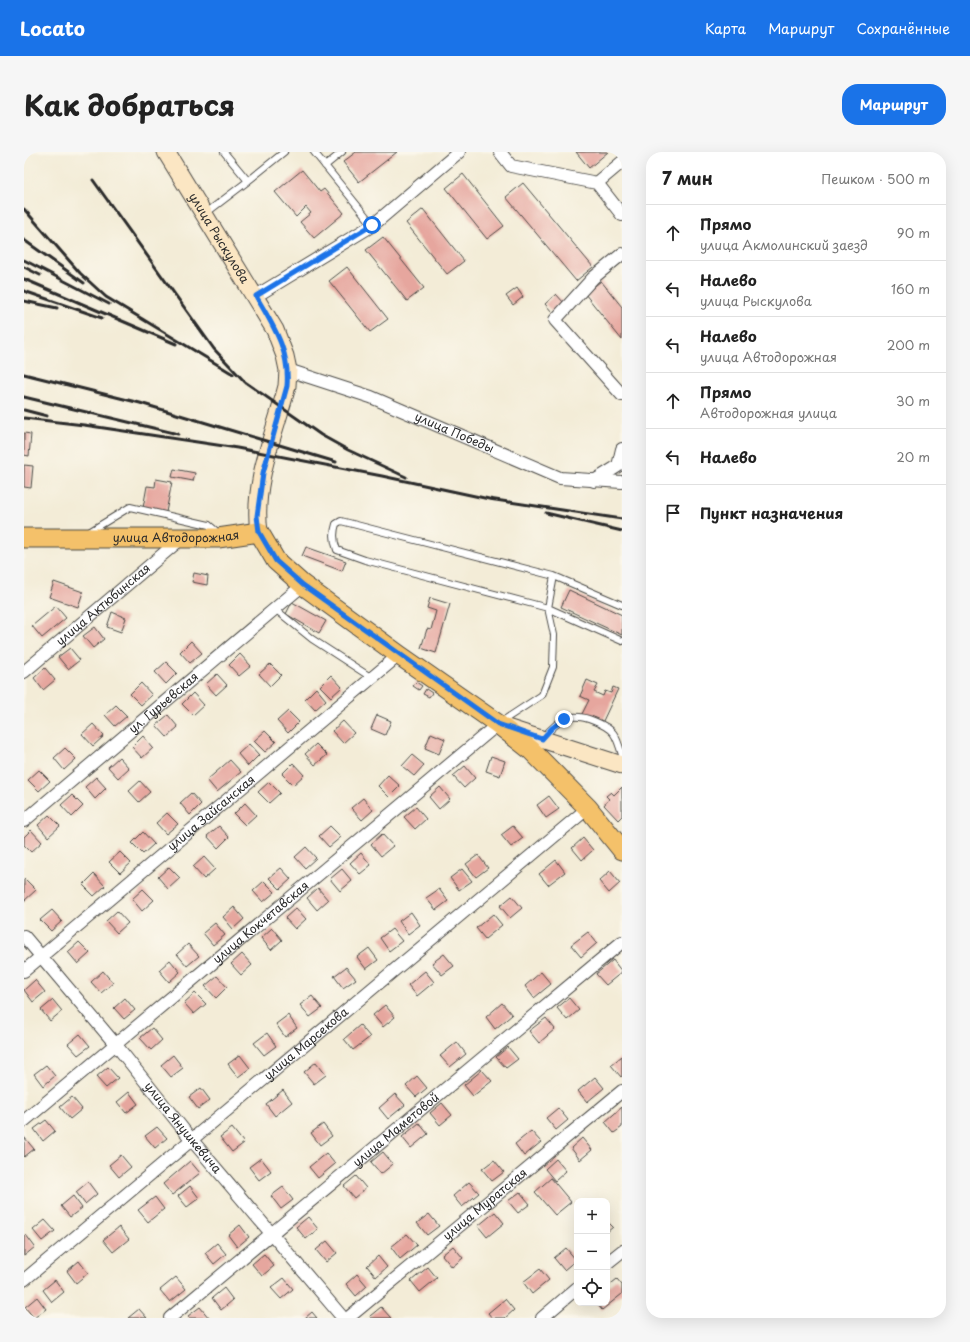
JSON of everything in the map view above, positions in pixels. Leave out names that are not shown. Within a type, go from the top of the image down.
[{"type":"main road","name":"улица Автодорожная","points":[[24,538],[218,538],[259,532]]},
{"type":"main road","points":[[259,532],[276,561],[303,585],[399,655],[498,724],[531,750],[588,808],[622,850]]},
{"type":"street","name":"улица Рыскулова","points":[[166,152],[256,296],[281,343],[288,370],[285,393],[259,492],[257,516],[259,532]]},
{"type":"street","points":[[256,296],[372,225],[459,152]]},
{"type":"street","points":[[500,152],[511,166],[597,183],[622,215]]},
{"type":"street","points":[[597,183],[622,162]]},
{"type":"street","points":[[622,254],[593,278],[555,320],[622,395]]},
{"type":"street","name":"улица Победы","points":[[288,370],[371,397],[560,478],[622,482]]},
{"type":"street","points":[[594,481],[618,466],[622,449]]},
{"type":"street","name":"улица Актюбинская","points":[[24,672],[182,538]]},
{"type":"street","name":"ул. Гурьевская","points":[[24,821],[303,585]]},
{"type":"street","name":"улица Зайсанская","points":[[24,971],[399,655]]},
{"type":"street","points":[[498,724],[622,765]]},
{"type":"street","name":"улица Кокчетавская","points":[[24,1121],[498,724]]},
{"type":"street","points":[[588,755],[604,766],[622,773]]},
{"type":"street","name":"улица Марсекова","points":[[24,1280],[588,808]]},
{"type":"street","name":"улица Янушкевича","points":[[24,936],[116,1045],[191,1139],[343,1318]]},
{"type":"street","name":"улица Маметовой","points":[[170,1318],[622,942]]},
{"type":"street","name":"улица Муратская","points":[[348,1318],[622,1091]]},
{"type":"street","points":[[610,1261],[622,1251]]},
{"type":"street","points":[[542,1318],[574,1291]]},
{"type":"lane","points":[[224,152],[248,181]]},
{"type":"lane","points":[[204,214],[284,152]]},
{"type":"lane","points":[[314,152],[372,225]]},
{"type":"lane","points":[[325,166],[342,152]]},
{"type":"lane","points":[[80,538],[130,506],[209,525],[215,530],[218,538]]},
{"type":"lane","points":[[622,605],[554,576],[341,521],[336,524],[334,529],[334,542],[337,550],[365,560],[548,608],[622,641]]},
{"type":"lane","points":[[498,724],[542,694],[553,667],[554,635],[548,608],[554,576]]},
{"type":"lane","points":[[275,609],[312,639],[372,678]]},
{"type":"lane","points":[[542,739],[552,728],[564,719],[575,715],[581,716],[606,726],[614,732],[622,754]]},
{"type":"building","points":[[356,152],[397,152],[359,182],[343,162]]},
{"type":"building","points":[[576,152],[608,152],[589,168]]},
{"type":"building","points":[[302,170],[320,192],[324,189],[344,213],[314,238],[300,222],[311,213],[306,207],[296,217],[275,192]]},
{"type":"building","points":[[463,174],[504,226],[487,239],[446,188]]},
{"type":"building","points":[[523,183],[593,267],[576,281],[506,197]]},
{"type":"building","points":[[423,209],[464,261],[447,274],[406,223]]},
{"type":"building","points":[[383,237],[424,288],[407,301],[366,250]]},
{"type":"building","points":[[347,267],[388,319],[370,332],[329,281]]},
{"type":"building","points":[[601,281],[622,307],[622,340],[585,294]]},
{"type":"building","points":[[517,288],[523,297],[513,305],[506,296]]},
{"type":"building","points":[[556,294],[564,303],[553,313],[545,304]]},
{"type":"building","points":[[24,433],[31,434],[29,456],[24,455]]},
{"type":"building","points":[[24,465],[33,466],[31,488],[24,487]]},
{"type":"building","points":[[174,469],[195,473],[193,481],[172,477]]},
{"type":"building","points":[[156,479],[172,482],[166,512],[143,508],[147,486],[155,487]]},
{"type":"building","points":[[306,547],[346,561],[342,571],[302,556]]},
{"type":"building","points":[[194,573],[208,576],[207,585],[192,582]]},
{"type":"building","points":[[54,582],[83,592],[78,607],[49,597]]},
{"type":"building","points":[[569,590],[622,615],[622,635],[561,607]]},
{"type":"building","points":[[430,598],[450,604],[436,653],[421,648],[427,629],[431,630],[436,611],[427,608]]},
{"type":"building","points":[[292,602],[326,621],[319,633],[286,614]]},
{"type":"building","points":[[56,606],[66,618],[42,638],[32,626]]},
{"type":"building","points":[[112,612],[126,618],[121,632],[107,627]]},
{"type":"building","points":[[95,627],[104,639],[93,648],[83,636]]},
{"type":"building","points":[[191,641],[202,653],[190,663],[180,652]]},
{"type":"building","points":[[70,648],[80,660],[68,669],[58,657]]},
{"type":"building","points":[[240,654],[251,666],[239,676],[229,665]]},
{"type":"building","points":[[166,662],[177,673],[166,684],[155,672]]},
{"type":"building","points":[[270,664],[281,675],[270,686],[259,674]]},
{"type":"building","points":[[45,668],[55,680],[43,690],[34,678]]},
{"type":"building","points":[[217,674],[227,685],[216,695],[206,684]]},
{"type":"building","points":[[331,675],[342,687],[331,697],[320,686]]},
{"type":"building","points":[[587,680],[598,685],[594,692],[603,696],[605,691],[611,693],[613,687],[618,689],[602,723],[582,714],[589,700],[580,696]]},
{"type":"building","points":[[416,682],[422,686],[419,690],[413,686]]},
{"type":"building","points":[[141,683],[152,695],[141,705],[130,694]]},
{"type":"building","points":[[316,688],[326,700],[315,710],[305,699]]},
{"type":"building","points":[[426,689],[432,693],[429,697],[423,694]]},
{"type":"building","points":[[193,693],[204,705],[193,715],[182,704]]},
{"type":"building","points":[[116,705],[127,716],[115,726],[105,715]]},
{"type":"building","points":[[288,711],[299,722],[288,733],[277,721]]},
{"type":"building","points":[[168,715],[178,727],[167,737],[156,725]]},
{"type":"building","points":[[377,715],[391,721],[385,735],[371,729]]},
{"type":"building","points":[[343,721],[354,733],[343,743],[332,731]]},
{"type":"building","points":[[93,724],[104,736],[93,746],[82,734]]},
{"type":"building","points":[[265,731],[276,742],[265,752],[254,741]]},
{"type":"building","points":[[431,733],[445,739],[439,754],[425,748]]},
{"type":"building","points":[[143,736],[153,748],[142,758],[132,747]]},
{"type":"building","points":[[249,744],[259,755],[248,766],[238,754]]},
{"type":"building","points":[[316,744],[327,755],[315,765],[305,754]]},
{"type":"building","points":[[65,748],[76,759],[64,770],[54,758]]},
{"type":"building","points":[[412,755],[424,765],[414,776],[402,766]]},
{"type":"building","points":[[491,756],[505,761],[500,776],[486,771]]},
{"type":"building","points":[[119,757],[129,768],[118,778],[108,767]]},
{"type":"building","points":[[230,760],[241,772],[217,792],[207,780]]},
{"type":"building","points":[[293,763],[304,775],[293,785],[282,774]]},
{"type":"building","points":[[465,766],[475,778],[464,788],[453,776]]},
{"type":"building","points":[[39,770],[50,781],[39,791],[28,780]]},
{"type":"building","points":[[388,775],[400,786],[389,797],[378,786]]},
{"type":"building","points":[[96,777],[106,788],[95,799],[85,787]]},
{"type":"building","points":[[140,781],[150,792],[139,802],[129,791]]},
{"type":"building","points":[[269,782],[280,793],[269,803],[258,792]]},
{"type":"building","points":[[440,787],[450,799],[439,809],[429,797]]},
{"type":"building","points":[[622,787],[622,816],[618,820],[604,805],[609,799],[606,796],[611,792],[614,795]]},
{"type":"building","points":[[191,793],[201,804],[190,815],[180,803]]},
{"type":"building","points":[[72,795],[83,806],[72,817],[61,805]]},
{"type":"building","points":[[549,796],[559,809],[546,818],[537,805]]},
{"type":"building","points":[[363,798],[373,810],[362,820],[351,808]]},
{"type":"building","points":[[245,803],[256,815],[245,825],[234,814]]},
{"type":"building","points":[[416,807],[426,819],[415,829],[404,817]]},
{"type":"building","points":[[167,813],[178,824],[166,834],[156,823]]},
{"type":"building","points":[[49,815],[60,826],[48,837],[38,825]]},
{"type":"building","points":[[219,826],[229,837],[218,848],[207,836]]},
{"type":"building","points":[[330,826],[341,837],[329,847],[319,836]]},
{"type":"building","points":[[513,826],[523,838],[511,847],[501,835]]},
{"type":"building","points":[[31,830],[42,842],[31,852],[24,845],[24,837]]},
{"type":"building","points":[[143,832],[154,844],[143,854],[132,843]]},
{"type":"building","points":[[382,834],[393,846],[381,856],[371,844]]},
{"type":"building","points":[[583,838],[593,850],[582,860],[572,848]]},
{"type":"building","points":[[306,847],[316,858],[305,868],[295,857]]},
{"type":"building","points":[[120,852],[131,863],[120,873],[109,862]]},
{"type":"building","points":[[361,853],[371,865],[360,874],[350,863]]},
{"type":"building","points":[[478,855],[488,868],[476,877],[466,864]]},
{"type":"building","points":[[204,857],[215,869],[204,879],[193,867]]},
{"type":"building","points":[[556,860],[565,872],[548,885],[539,874]]},
{"type":"building","points":[[169,867],[180,878],[168,889],[158,877]]},
{"type":"building","points":[[281,868],[291,879],[280,889],[269,878]]},
{"type":"building","points":[[342,869],[352,881],[340,891],[330,879]]},
{"type":"building","points":[[462,869],[472,881],[459,890],[450,878]]},
{"type":"building","points":[[610,871],[620,883],[609,893],[599,881]]},
{"type":"building","points":[[94,874],[105,886],[94,896],[83,885]]},
{"type":"building","points":[[25,879],[36,890],[24,901],[24,880]]},
{"type":"building","points":[[264,881],[275,892],[263,902],[253,891]]},
{"type":"building","points":[[318,888],[328,900],[317,910],[307,898]]},
{"type":"building","points":[[143,889],[154,900],[142,911],[132,899]]},
{"type":"building","points":[[439,889],[448,901],[436,910],[426,898]]},
{"type":"building","points":[[512,896],[522,908],[510,918],[500,906]]},
{"type":"building","points":[[234,907],[244,919],[233,929],[223,917]]},
{"type":"building","points":[[296,908],[306,919],[295,929],[285,918]]},
{"type":"building","points":[[52,910],[62,921],[51,931],[40,920]]},
{"type":"building","points":[[117,911],[128,923],[117,933],[106,921]]},
{"type":"building","points":[[411,912],[420,925],[408,934],[399,921]]},
{"type":"building","points":[[493,914],[502,925],[485,939],[476,928]]},
{"type":"building","points":[[215,923],[225,935],[213,945],[203,933]]},
{"type":"building","points":[[272,928],[282,940],[271,950],[261,938]]},
{"type":"building","points":[[392,929],[402,941],[389,951],[380,938]]},
{"type":"building","points":[[588,932],[597,943],[581,957],[571,945]]},
{"type":"building","points":[[79,942],[90,953],[78,964],[68,952]]},
{"type":"building","points":[[188,944],[199,956],[187,966],[177,954]]},
{"type":"building","points":[[369,948],[378,960],[366,969],[357,957]]},
{"type":"building","points":[[242,954],[252,965],[241,975],[231,964]]},
{"type":"building","points":[[444,954],[454,966],[442,975],[432,963]]},
{"type":"building","points":[[170,960],[180,972],[169,982],[159,970]]},
{"type":"building","points":[[613,960],[622,972],[606,985],[596,974]]},
{"type":"building","points":[[346,967],[356,979],[343,988],[334,976]]},
{"type":"building","points":[[103,971],[113,983],[101,993],[91,982]]},
{"type":"building","points":[[425,971],[434,982],[417,996],[408,985]]},
{"type":"building","points":[[541,972],[551,984],[534,998],[525,986]]},
{"type":"building","points":[[217,976],[227,987],[216,998],[205,986]]},
{"type":"building","points":[[35,980],[45,992],[33,1002],[24,990]]},
{"type":"building","points":[[195,993],[206,1004],[194,1014],[184,1003]]},
{"type":"building","points":[[312,996],[322,1008],[310,1017],[300,1005]]},
{"type":"building","points":[[125,998],[135,1010],[124,1019],[114,1008]]},
{"type":"building","points":[[569,998],[579,1010],[567,1020],[557,1008]]},
{"type":"building","points":[[53,1000],[62,1011],[50,1021],[41,1010]]},
{"type":"building","points":[[502,1003],[512,1015],[495,1029],[486,1017]]},
{"type":"building","points":[[385,1005],[395,1017],[383,1027],[373,1015]]},
{"type":"building","points":[[288,1015],[297,1028],[285,1037],[276,1024]]},
{"type":"building","points":[[546,1018],[555,1029],[539,1043],[529,1031]]},
{"type":"building","points":[[360,1025],[370,1037],[353,1050],[344,1039]]},
{"type":"building","points":[[152,1028],[162,1040],[151,1050],[140,1038]]},
{"type":"building","points":[[267,1033],[276,1046],[264,1055],[254,1043]]},
{"type":"building","points":[[80,1034],[90,1046],[78,1055],[68,1044]]},
{"type":"building","points":[[457,1042],[466,1054],[450,1067],[440,1056]]},
{"type":"building","points":[[508,1047],[518,1059],[506,1068],[496,1057]]},
{"type":"building","points":[[173,1055],[183,1068],[171,1077],[161,1065]]},
{"type":"building","points":[[240,1055],[250,1068],[238,1077],[228,1064]]},
{"type":"building","points":[[622,1056],[622,1076],[621,1077],[611,1065]]},
{"type":"building","points":[[316,1062],[326,1075],[314,1084],[304,1072]]},
{"type":"building","points":[[46,1065],[55,1076],[43,1086],[34,1074]]},
{"type":"building","points":[[108,1067],[118,1078],[106,1088],[96,1077]]},
{"type":"building","points":[[482,1070],[492,1081],[473,1096],[464,1085]]},
{"type":"building","points":[[417,1076],[427,1088],[416,1097],[406,1086]]},
{"type":"building","points":[[595,1077],[604,1088],[587,1102],[578,1091]]},
{"type":"building","points":[[201,1088],[210,1100],[198,1109],[189,1097]]},
{"type":"building","points":[[283,1090],[292,1102],[275,1116],[266,1104]]},
{"type":"building","points":[[129,1092],[138,1104],[126,1113],[117,1102]]},
{"type":"building","points":[[395,1094],[405,1105],[388,1119],[379,1108]]},
{"type":"building","points":[[72,1097],[82,1109],[70,1119],[60,1107]]},
{"type":"building","points":[[442,1103],[452,1115],[440,1125],[430,1113]]},
{"type":"building","points":[[622,1107],[622,1127],[614,1133],[605,1122]]},
{"type":"building","points":[[558,1108],[568,1120],[556,1130],[546,1118]]},
{"type":"building","points":[[46,1120],[55,1131],[43,1141],[34,1129]]},
{"type":"building","points":[[419,1123],[428,1134],[411,1148],[402,1137]]},
{"type":"building","points":[[323,1124],[332,1136],[320,1145],[311,1133]]},
{"type":"building","points":[[157,1127],[167,1138],[155,1148],[145,1136]]},
{"type":"building","points":[[232,1128],[244,1143],[232,1152],[220,1137]]},
{"type":"building","points":[[531,1131],[541,1142],[524,1156],[515,1144]]},
{"type":"building","points":[[24,1137],[34,1149],[24,1157]]},
{"type":"building","points":[[582,1138],[592,1150],[580,1160],[571,1148]]},
{"type":"building","points":[[383,1152],[393,1164],[381,1174],[371,1162]]},
{"type":"building","points":[[326,1153],[335,1164],[318,1178],[309,1167]]},
{"type":"building","points":[[121,1155],[131,1167],[119,1177],[109,1165]]},
{"type":"building","points":[[261,1158],[271,1171],[259,1180],[249,1167]]},
{"type":"building","points":[[556,1159],[566,1171],[555,1181],[545,1169]]},
{"type":"building","points":[[494,1160],[504,1172],[492,1181],[482,1169]]},
{"type":"building","points":[[190,1161],[200,1173],[172,1195],[163,1184]]},
{"type":"building","points":[[356,1176],[366,1188],[354,1198],[344,1186]]},
{"type":"building","points":[[551,1178],[571,1202],[555,1215],[535,1192]]},
{"type":"building","points":[[88,1182],[97,1194],[85,1204],[76,1192]]},
{"type":"building","points":[[469,1182],[479,1193],[462,1207],[453,1196]]},
{"type":"building","points":[[190,1186],[199,1198],[187,1207],[178,1196]]},
{"type":"building","points":[[283,1187],[293,1200],[281,1209],[271,1196]]},
{"type":"building","points":[[520,1192],[530,1204],[518,1213],[508,1201]]},
{"type":"building","points":[[73,1196],[82,1208],[70,1217],[61,1206]]},
{"type":"building","points":[[155,1197],[164,1209],[148,1222],[138,1210]]},
{"type":"building","points":[[495,1212],[504,1223],[487,1237],[478,1226]]},
{"type":"building","points":[[429,1214],[439,1226],[427,1235],[417,1223]]},
{"type":"building","points":[[308,1217],[318,1229],[306,1239],[296,1227]]},
{"type":"building","points":[[45,1220],[55,1231],[42,1241],[33,1230]]},
{"type":"building","points":[[240,1225],[249,1237],[237,1247],[228,1235]]},
{"type":"building","points":[[119,1227],[129,1239],[113,1252],[103,1240]]},
{"type":"building","points":[[407,1234],[417,1245],[400,1259],[391,1247]]},
{"type":"building","points":[[26,1235],[35,1247],[24,1256],[24,1236]]},
{"type":"building","points":[[327,1241],[337,1253],[326,1262],[316,1250]]},
{"type":"building","points":[[217,1243],[226,1254],[214,1264],[205,1253]]},
{"type":"building","points":[[453,1246],[463,1258],[452,1267],[442,1255]]},
{"type":"building","points":[[566,1248],[574,1258],[574,1262],[564,1270],[554,1258]]},
{"type":"building","points":[[264,1254],[274,1266],[262,1276],[252,1264]]},
{"type":"building","points":[[378,1256],[387,1267],[376,1277],[367,1266]]},
{"type":"building","points":[[79,1261],[88,1273],[76,1283],[67,1271]]},
{"type":"building","points":[[428,1267],[437,1278],[420,1292],[411,1281]]},
{"type":"building","points":[[540,1269],[549,1280],[532,1294],[523,1282]]},
{"type":"building","points":[[357,1274],[367,1286],[356,1296],[346,1284]]},
{"type":"building","points":[[176,1277],[186,1289],[170,1302],[160,1290]]},
{"type":"building","points":[[284,1278],[293,1289],[281,1299],[271,1288]]},
{"type":"building","points":[[617,1279],[622,1285],[622,1294],[610,1304],[610,1285]]},
{"type":"building","points":[[55,1280],[64,1292],[52,1302],[43,1290]]},
{"type":"building","points":[[224,1288],[233,1300],[221,1310],[212,1298]]},
{"type":"building","points":[[37,1297],[46,1309],[34,1318],[25,1307]]},
{"type":"building","points":[[505,1299],[514,1310],[505,1318],[492,1318],[488,1313]]},
{"type":"building","points":[[599,1306],[607,1306],[602,1310]]},
{"type":"building","points":[[200,1307],[209,1318],[189,1318],[188,1316]]},
{"type":"building","points":[[381,1307],[391,1318],[371,1318],[370,1316]]},
{"type":"building","points":[[139,1309],[147,1318],[128,1318]]},
{"type":"building","points":[[312,1312],[317,1318],[305,1318]]},
{"type":"railway","points":[[93,180],[214,349],[245,382],[321,435],[348,450],[406,477]]},
{"type":"railway","points":[[24,209],[80,273],[106,297],[233,374]]},
{"type":"railway","points":[[24,240],[84,283]]},
{"type":"railway","points":[[24,260],[109,304]]},
{"type":"railway","points":[[24,267],[40,275]]},
{"type":"railway","points":[[24,279],[176,344]]},
{"type":"railway","points":[[24,291],[102,318]]},
{"type":"railway","points":[[24,301],[57,308]]},
{"type":"railway","points":[[24,374],[140,403],[336,462]]},
{"type":"railway","points":[[24,397],[178,434]]},
{"type":"railway","points":[[24,410],[47,416]]},
{"type":"railway","points":[[24,418],[84,425],[237,448],[382,476],[489,499],[622,519]]},
{"type":"railway","points":[[546,513],[622,531]]},
{"type":"route","points":[[372,225],[256,296],[281,343],[288,370],[287,386],[259,492],[257,516],[259,532],[276,561],[303,585],[399,655],[498,724],[542,739],[552,728],[564,719]]}]
